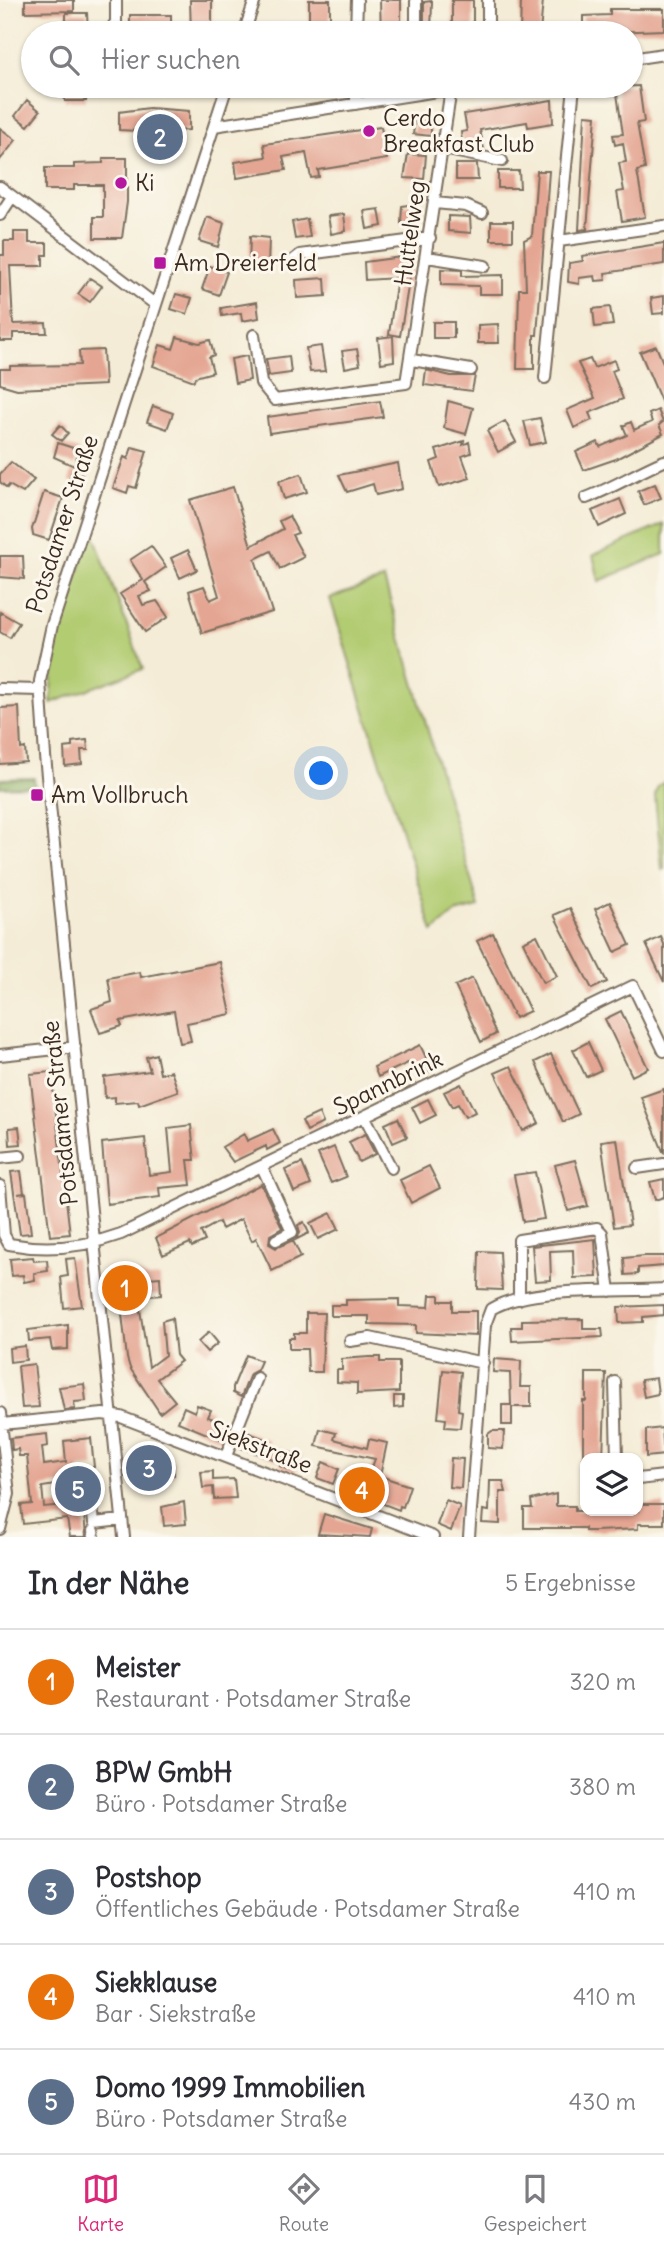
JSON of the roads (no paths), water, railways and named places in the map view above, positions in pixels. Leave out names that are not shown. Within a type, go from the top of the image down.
[{"type":"street","points":[[116,0],[116,21]]},
{"type":"street","points":[[248,21],[255,0]]},
{"type":"street","points":[[356,0],[356,21]]},
{"type":"street","points":[[416,0],[416,21]]},
{"type":"street","points":[[488,0],[488,21]]},
{"type":"street","points":[[643,58],[664,54]]},
{"type":"street","name":"Potsdamer Straße","points":[[124,1537],[40,690],[52,625],[223,98]]},
{"type":"street","points":[[356,98],[356,104]]},
{"type":"street","points":[[214,127],[381,98]]},
{"type":"street","name":"Huttelweg","points":[[254,335],[261,383],[275,400],[406,383],[412,360],[450,98]]},
{"type":"street","points":[[545,377],[573,98]]},
{"type":"street","points":[[443,149],[502,161]]},
{"type":"street","points":[[0,187],[156,304]]},
{"type":"street","points":[[0,215],[12,197]]},
{"type":"street","points":[[435,204],[466,206],[482,213]]},
{"type":"street","points":[[559,241],[664,226]]},
{"type":"street","points":[[291,262],[300,255],[430,238]]},
{"type":"street","points":[[427,257],[485,266]]},
{"type":"street","points":[[412,360],[471,370]]},
{"type":"street","points":[[586,498],[623,484],[631,475],[664,461]]},
{"type":"street","points":[[0,689],[40,690]]},
{"type":"street","name":"Spannbrink","points":[[95,1242],[121,1234],[262,1167],[633,986],[664,1051]]},
{"type":"street","points":[[0,1055],[75,1047]]},
{"type":"street","points":[[365,1117],[391,1168]]},
{"type":"street","points":[[0,1158],[20,1156]]},
{"type":"street","points":[[638,1167],[664,1164]]},
{"type":"street","points":[[262,1167],[292,1233],[276,1240]]},
{"type":"street","points":[[0,1186],[4,1235],[9,1244],[46,1248],[95,1242]]},
{"type":"street","points":[[519,1299],[519,1240],[597,1228],[602,1233],[610,1292]]},
{"type":"street","points":[[469,1537],[488,1314],[497,1305],[519,1299],[664,1289]]},
{"type":"street","points":[[350,1340],[370,1338],[483,1363]]},
{"type":"street","points":[[226,1456],[257,1378]]},
{"type":"street","points":[[615,1382],[617,1453]]},
{"type":"street","points":[[0,1529],[9,1494],[1,1419],[112,1415]]},
{"type":"street","name":"Siekstraße","points":[[112,1415],[226,1456],[433,1537]]},
{"type":"street","points":[[643,1478],[664,1476]]},
{"type":"street","points":[[89,1478],[94,1523],[122,1520]]},
{"type":"place","name":"Cerdo Breakfast Club","points":[[369,131]]},
{"type":"place","name":"BPW GmbH","points":[[160,137]]},
{"type":"place","name":"Ki","points":[[121,183]]},
{"type":"place","name":"Am Dreierfeld","points":[[160,263]]},
{"type":"place","name":"Am Vollbruch","points":[[37,795]]},
{"type":"place","name":"Meister","points":[[125,1288]]},
{"type":"place","name":"Postshop","points":[[149,1468]]},
{"type":"place","name":"Domo 1999 Immobilien","points":[[78,1489]]},
{"type":"place","name":"Siekklause","points":[[362,1490]]}]
